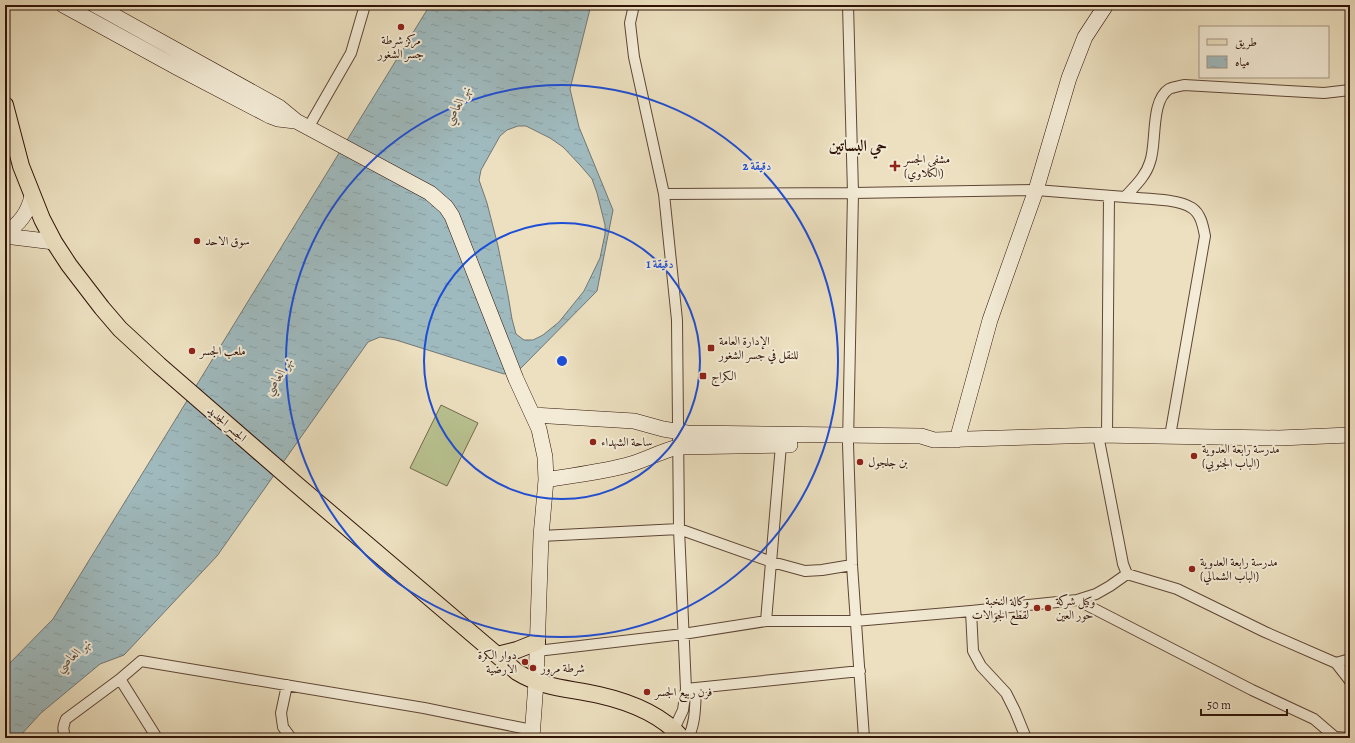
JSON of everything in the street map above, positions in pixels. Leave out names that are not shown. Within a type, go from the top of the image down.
[{"type":"main road","name":"الجسر الجديد","points":[[5,105],[21,166],[32,196],[54,242],[81,281],[120,329],[159,365],[296,484],[517,672],[536,682],[554,687],[599,695],[647,711],[678,734]]},
{"type":"main road","points":[[497,655],[537,646]]},
{"type":"street","points":[[63,5],[270,116],[302,125]]},
{"type":"street","points":[[66,738],[63,732],[63,726],[66,719],[120,679],[141,661],[424,708],[532,734],[536,682],[541,536],[546,480],[545,456],[539,429],[516,379],[457,226],[446,207],[430,193],[302,125],[279,107],[95,5]]},
{"type":"street","points":[[302,125],[351,52],[365,5]]},
{"type":"street","points":[[634,5],[630,23],[634,57],[664,194],[677,320],[679,529],[683,634],[695,715],[694,723],[688,738]]},
{"type":"street","points":[[848,5],[853,193],[848,440],[852,566],[864,738]]},
{"type":"street","points":[[957,440],[990,320],[1036,190],[1069,78],[1085,37],[1105,5]]},
{"type":"street","points":[[1125,197],[1146,174],[1151,160],[1160,99],[1169,90],[1184,85],[1324,93],[1350,90]]},
{"type":"street","points":[[664,194],[1036,190],[1175,202],[1193,208],[1201,219],[1205,236],[1170,436]]},
{"type":"street","points":[[5,233],[13,228],[23,217],[30,205],[32,196]]},
{"type":"street","points":[[1109,196],[1102,435],[1123,564],[1127,574]]},
{"type":"street","points":[[5,236],[54,242]]},
{"type":"street","points":[[533,415],[634,421],[678,440],[781,445],[921,436],[934,440],[957,440],[1102,435],[1279,438],[1350,435]]},
{"type":"street","points":[[546,480],[616,468],[646,459],[661,452],[678,440],[694,434],[848,440]]},
{"type":"street","points":[[766,621],[781,445]]},
{"type":"street","points":[[541,536],[679,529],[772,562],[805,571],[852,566]]},
{"type":"street","points":[[537,646],[683,634],[766,621],[855,621],[1077,600],[1096,594],[1127,574]]},
{"type":"street","points":[[1127,574],[1177,589],[1265,632],[1336,663],[1350,681]]},
{"type":"street","points":[[1077,600],[1252,690],[1314,719],[1335,738],[1350,738]]},
{"type":"street","points":[[971,611],[973,651],[981,666],[1006,693],[1026,738]]},
{"type":"street","points":[[1336,663],[1350,659]]},
{"type":"street","points":[[691,688],[860,672]]},
{"type":"street","points":[[120,679],[157,738]]},
{"type":"street","points":[[287,685],[281,713],[283,727],[291,738]]},
{"type":"street","points":[[678,734],[683,710],[691,688]]},
{"type":"green space","points":[[441,405],[478,423],[447,486],[410,468]]},
{"type":"water","name":"نهر العاصي","points":[[430,5],[591,5],[570,89],[579,127],[613,210],[597,291],[521,368],[504,374],[396,340],[380,337],[368,342],[217,556],[124,655],[100,664],[41,713],[18,738],[5,738],[5,668],[53,619]],"holes":[[[518,126],[526,126],[550,138],[563,147],[592,179],[605,225],[605,234],[600,258],[584,291],[559,322],[543,335],[533,340],[524,340],[516,334],[498,246],[487,203],[479,180],[481,170],[500,136],[507,130]]]},
{"type":"place","name":"مركز شرطة جسر الشغور","points":[[401,27]]},
{"type":"place","name":"مشفى الجسر (الكلاوي)","points":[[895,166]]},
{"type":"place","name":"سوق الاحد","points":[[197,241]]},
{"type":"place","name":"الإدارة العامة للنقل في جسر الشغور","points":[[711,348]]},
{"type":"place","name":"ملعب الجسر","points":[[192,351]]},
{"type":"place","name":"الكراج","points":[[703,376]]},
{"type":"place","name":"ساحة الشهداء","points":[[593,442]]},
{"type":"place","name":"مدرسة رابعة العدوية (الباب الجنوبي)","points":[[1194,456]]},
{"type":"place","name":"بن جلجول","points":[[860,462]]},
{"type":"place","name":"مدرسة رابعة العدوية (الباب الشمالي)","points":[[1192,569]]},
{"type":"place","name":"وكالة النخبة لقطع الجوالات","points":[[1037,608]]},
{"type":"place","name":"وكيل شركة حور العين","points":[[1048,608]]},
{"type":"place","name":"دوار الكرة الارضية","points":[[525,662]]},
{"type":"place","name":"شرطة مرور","points":[[533,668]]},
{"type":"place","name":"فرن ربيع الجسر","points":[[647,692]]},
{"type":"district","name":"حي البساتين","points":[[858,146]]}]
